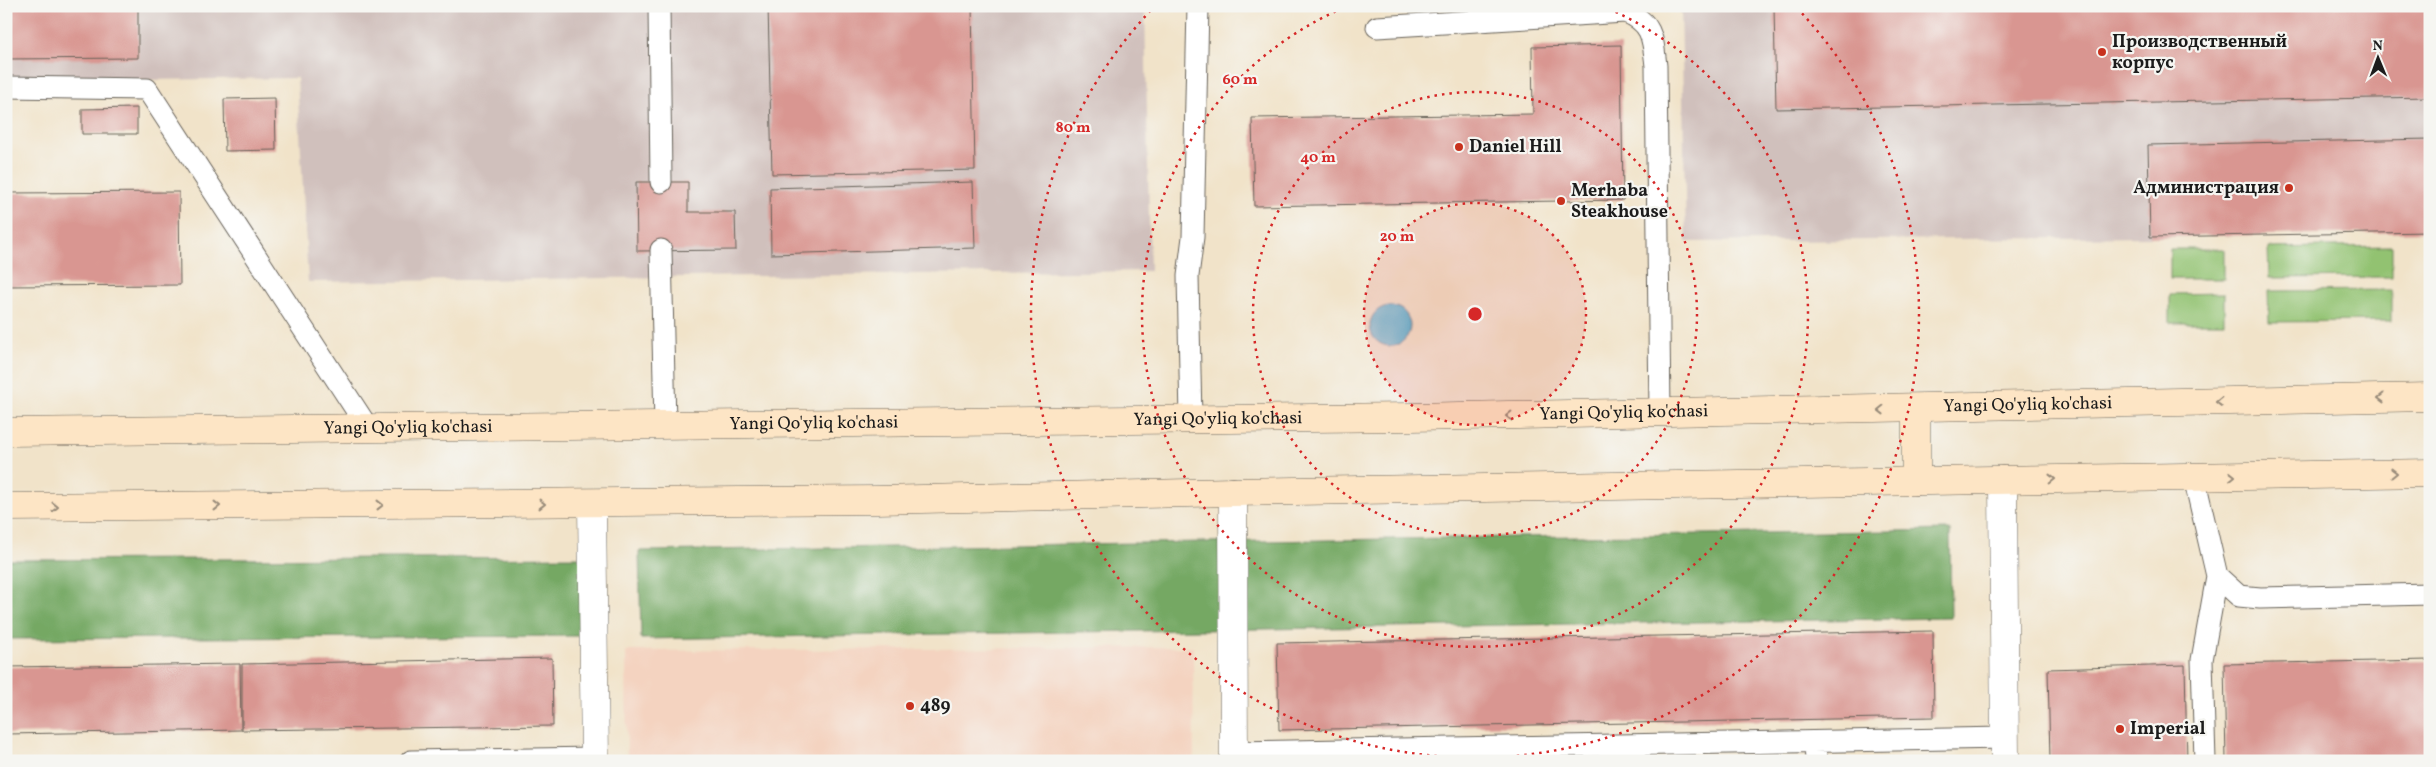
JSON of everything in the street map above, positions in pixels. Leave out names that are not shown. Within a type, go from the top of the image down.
[{"type":"main road","name":"Yangi Qo'yliq ko'chasi","points":[[6,432],[1191,420],[1916,409],[2430,397]]},
{"type":"main road","points":[[1916,409],[1916,481]]},
{"type":"main road","points":[[6,507],[592,504],[2430,473]]},
{"type":"street","points":[[2003,480],[2005,750]]},
{"type":"street","points":[[1233,492],[1234,756]]},
{"type":"street","points":[[592,504],[595,759]]},
{"type":"lane","points":[[659,6],[661,182]]},
{"type":"lane","points":[[1191,420],[1188,276],[1193,237],[1198,6]]},
{"type":"lane","points":[[1377,27],[1625,12],[1638,17],[1652,35],[1656,66],[1660,413]]},
{"type":"lane","points":[[6,87],[147,89],[368,428]]},
{"type":"lane","points":[[662,250],[664,424]]},
{"type":"lane","points":[[2194,477],[2217,576],[2202,660],[2205,761]]},
{"type":"lane","points":[[2217,576],[2239,596],[2260,598],[2430,594]]},
{"type":"lane","points":[[1234,756],[2005,750]]},
{"type":"lane","points":[[411,761],[595,759]]},
{"type":"shaded area","points":[[6,6],[1145,6],[1150,271],[308,282],[297,78],[6,82]]},
{"type":"shaded area","points":[[1681,6],[2430,6],[2430,232],[1686,242]]},
{"type":"shaded area","name":"489","points":[[1193,647],[1194,761],[627,761],[626,651]]},
{"type":"green space","points":[[2392,246],[2392,277],[2269,278],[2268,248]]},
{"type":"green space","points":[[2170,249],[2224,249],[2224,279],[2170,279]]},
{"type":"green space","points":[[2392,290],[2392,321],[2269,322],[2268,291]]},
{"type":"green space","points":[[2224,293],[2224,323],[2170,323],[2170,294]]},
{"type":"green space","points":[[1950,530],[1951,618],[641,639],[639,551]]},
{"type":"green space","points":[[584,557],[585,636],[6,639],[6,560]]},
{"type":"water","points":[[1394,306],[1401,309],[1407,315],[1410,326],[1409,334],[1401,343],[1394,346],[1386,346],[1379,343],[1371,334],[1370,322],[1373,315],[1382,307]]},
{"type":"building","points":[[6,6],[138,6],[138,58],[6,59]]},
{"type":"building","points":[[768,6],[972,6],[975,170],[772,174]]},
{"type":"building","name":"Производственный корпус","points":[[1774,6],[2430,6],[2430,97],[1776,109]]},
{"type":"building","points":[[1621,45],[1623,200],[1254,206],[1252,118],[1533,114],[1532,47]]},
{"type":"building","points":[[275,98],[276,150],[225,151],[224,99]]},
{"type":"building","points":[[137,108],[137,134],[82,134],[82,109]]},
{"type":"building","name":"Администрация","points":[[2430,139],[2430,232],[2150,237],[2148,145]]},
{"type":"building","points":[[636,182],[688,182],[688,212],[735,212],[736,250],[637,251]]},
{"type":"building","points":[[973,182],[975,248],[771,254],[770,188]]},
{"type":"building","points":[[179,192],[180,285],[6,286],[6,193]]},
{"type":"building","points":[[1933,631],[1934,717],[1279,730],[1277,643]]},
{"type":"building","points":[[552,658],[553,726],[242,730],[242,664]]},
{"type":"building","points":[[2430,660],[2430,761],[2226,761],[2224,664]]},
{"type":"building","points":[[240,664],[241,730],[6,734],[6,667]]},
{"type":"building","points":[[2185,665],[2187,761],[2050,761],[2048,669]]},
{"type":"place","name":"Производственный корпус","points":[[2102,52]]},
{"type":"place","name":"Daniel Hill","points":[[1459,147]]},
{"type":"place","name":"Администрация","points":[[2289,188]]},
{"type":"place","name":"Merhaba Steakhouse","points":[[1561,201]]},
{"type":"place","name":"489","points":[[910,706]]},
{"type":"place","name":"Imperial","points":[[2120,729]]}]
